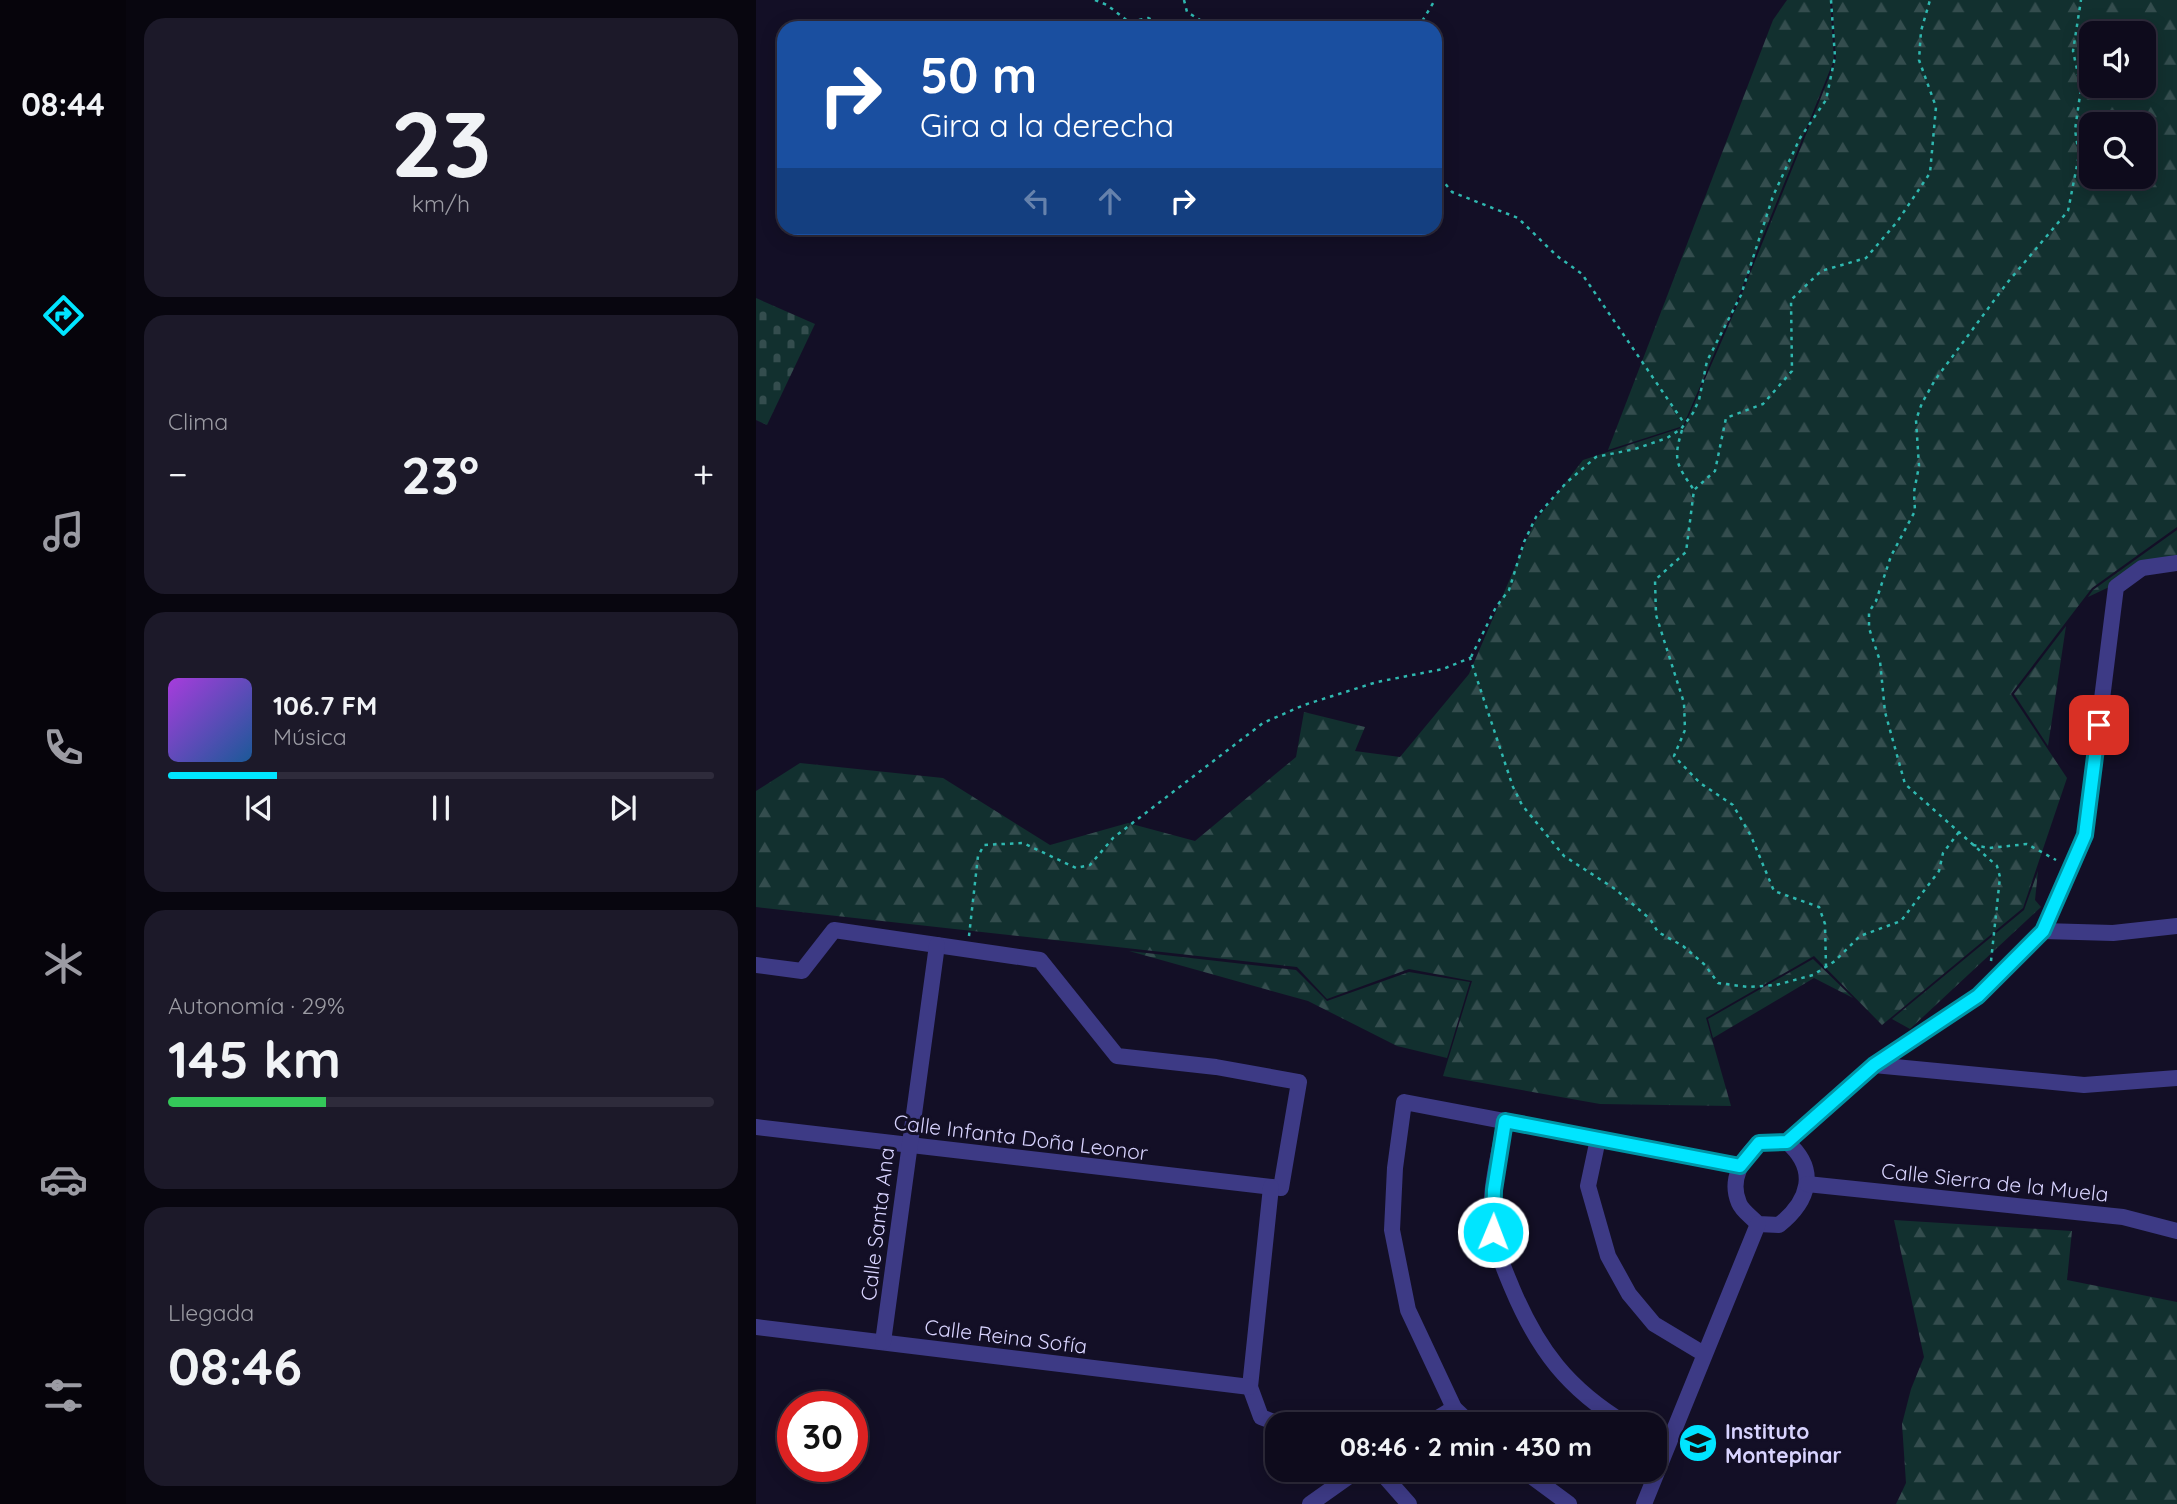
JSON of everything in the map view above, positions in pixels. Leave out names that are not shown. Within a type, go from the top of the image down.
[{"type":"street","points":[[1787,1142],[1799,1152],[1805,1164],[1807,1184],[1797,1210],[1779,1225],[1758,1224],[1739,1204],[1736,1182],[1740,1166],[1759,1143],[1787,1142],[1874,1065],[1978,996],[2043,931],[2085,835],[2116,587],[2142,568],[2177,563]]},
{"type":"street","points":[[2043,931],[2113,933],[2177,926]]},
{"type":"street","points":[[756,965],[802,971],[834,930],[1040,960],[1117,1056],[1216,1067],[1299,1082],[1276,1187],[1250,1387],[1261,1418],[1265,1419]]},
{"type":"street","name":"Calle Santa Ana","points":[[883,1342],[937,945]]},
{"type":"street","points":[[1874,1065],[2084,1084],[2177,1078]]},
{"type":"street","points":[[1458,1412],[1408,1310],[1392,1230],[1395,1168],[1404,1102],[1740,1166]]},
{"type":"street","points":[[1505,1121],[1494,1190],[1493,1232],[1505,1271],[1526,1321],[1549,1360],[1593,1404],[1606,1412]]},
{"type":"street","name":"Calle Infanta Doña Leonor","points":[[756,1127],[1276,1187]]},
{"type":"street","points":[[1598,1139],[1588,1185],[1608,1256],[1629,1294],[1654,1324],[1704,1354]]},
{"type":"street","name":"Calle Sierra de la Muela","points":[[1807,1184],[2123,1217],[2177,1231]]},
{"type":"street","points":[[1667,1431],[1704,1354],[1758,1224]]},
{"type":"street","name":"Calle Reina Sofía","points":[[756,1327],[1250,1387]]},
{"type":"street","points":[[1448,1412],[1454,1408]]},
{"type":"street","points":[[1310,1504],[1341,1482]]},
{"type":"street","points":[[1390,1482],[1409,1504]]},
{"type":"street","points":[[1539,1482],[1569,1504]]},
{"type":"street","points":[[1644,1504],[1650,1482]]},
{"type":"path","points":[[1095,0],[1107,5],[1128,21]]},
{"type":"path","points":[[1184,0],[1187,12],[1202,21]]},
{"type":"path","points":[[1422,21],[1435,0]]},
{"type":"path","points":[[968,949],[978,856],[984,845],[1023,842],[1076,867],[1090,865],[1113,838],[1263,723],[1304,705],[1377,682],[1412,678],[1470,658],[1496,607],[1509,590],[1524,542],[1536,517],[1566,483],[1596,457],[1635,449],[1667,438],[1684,422],[1699,400],[1707,361],[1718,335],[1741,295],[1773,196],[1801,138],[1826,100],[1835,58],[1831,0]]},
{"type":"path","points":[[1826,967],[1825,924],[1819,907],[1774,891],[1751,836],[1733,804],[1700,783],[1674,756],[1685,730],[1684,703],[1656,615],[1655,580],[1686,552],[1694,490],[1715,471],[1726,418],[1763,404],[1792,371],[1791,300],[1821,271],[1866,258],[1898,222],[1930,173],[1936,107],[1919,60],[1921,31],[1930,0]]},
{"type":"path","points":[[1988,986],[2000,877],[1997,866],[1969,844],[1905,784],[1885,712],[1880,661],[1869,628],[1869,612],[1877,601],[1891,556],[1915,512],[1914,492],[1919,466],[1916,420],[1922,403],[1935,380],[2007,283],[2068,211],[2080,155],[2075,130],[2081,88],[2073,51],[2081,0]]},
{"type":"path","points":[[1134,21],[1148,18],[1155,21]]},
{"type":"path","points":[[1442,180],[1451,192],[1518,218],[1557,256],[1582,274],[1684,422]]},
{"type":"path","points":[[1684,422],[1675,454],[1678,467],[1694,490]]},
{"type":"path","points":[[1470,658],[1513,787],[1522,805],[1564,856],[1615,889],[1650,919],[1658,932],[1683,946],[1704,965],[1718,983],[1748,987],[1776,985],[1813,975],[1826,967],[1860,936],[1901,921],[1932,882],[1939,871],[1942,853],[1959,832]]},
{"type":"path","points":[[1969,844],[1989,848],[2027,844],[2071,867]]},
{"type":"green space","points":[[1787,0],[1830,0],[1834,60],[1683,426],[1608,450],[1773,20]]},
{"type":"green space","points":[[1832,0],[2177,0],[2177,527],[2092,588],[2011,694],[2067,778],[2023,908],[1882,1025],[1814,956],[1706,1018],[1731,1106],[1600,1104],[1443,1076],[1472,981],[1409,969],[1327,999],[1297,967],[756,907],[756,791],[800,763],[943,778],[1050,845],[1128,823],[1195,841],[1296,757],[1304,712],[1365,727],[1355,751],[1400,757],[1469,674],[1534,523],[1583,460],[1684,427],[1737,306],[1836,60]]},
{"type":"green space","points":[[756,298],[815,324],[767,425],[756,420]]},
{"type":"green space","points":[[2177,530],[2177,555],[2088,597],[2093,590]]},
{"type":"green space","points":[[2066,626],[2048,746],[2014,694]]},
{"type":"green space","points":[[2038,871],[2035,900],[2041,907],[1910,1029],[1892,1019],[2024,910]]},
{"type":"green space","points":[[1129,951],[1296,970],[1327,1001],[1409,972],[1470,982],[1447,1058],[1397,1046],[1308,1001]]},
{"type":"green space","points":[[1813,959],[1853,998],[1814,978],[1713,1038],[1708,1019]]},
{"type":"green space","points":[[1894,1220],[2072,1231],[2067,1280],[2177,1302],[2177,1504],[1896,1504],[1906,1483],[1902,1424],[1911,1389],[1924,1357]]},
{"type":"place","name":"Instituto Montepinar","points":[[1698,1443]]},
{"type":"route","points":[[1493,1232],[1494,1190],[1505,1121],[1740,1166],[1745,1156],[1759,1143],[1787,1142],[1874,1065],[1978,996],[2043,931],[2085,835],[2099,725]]}]
